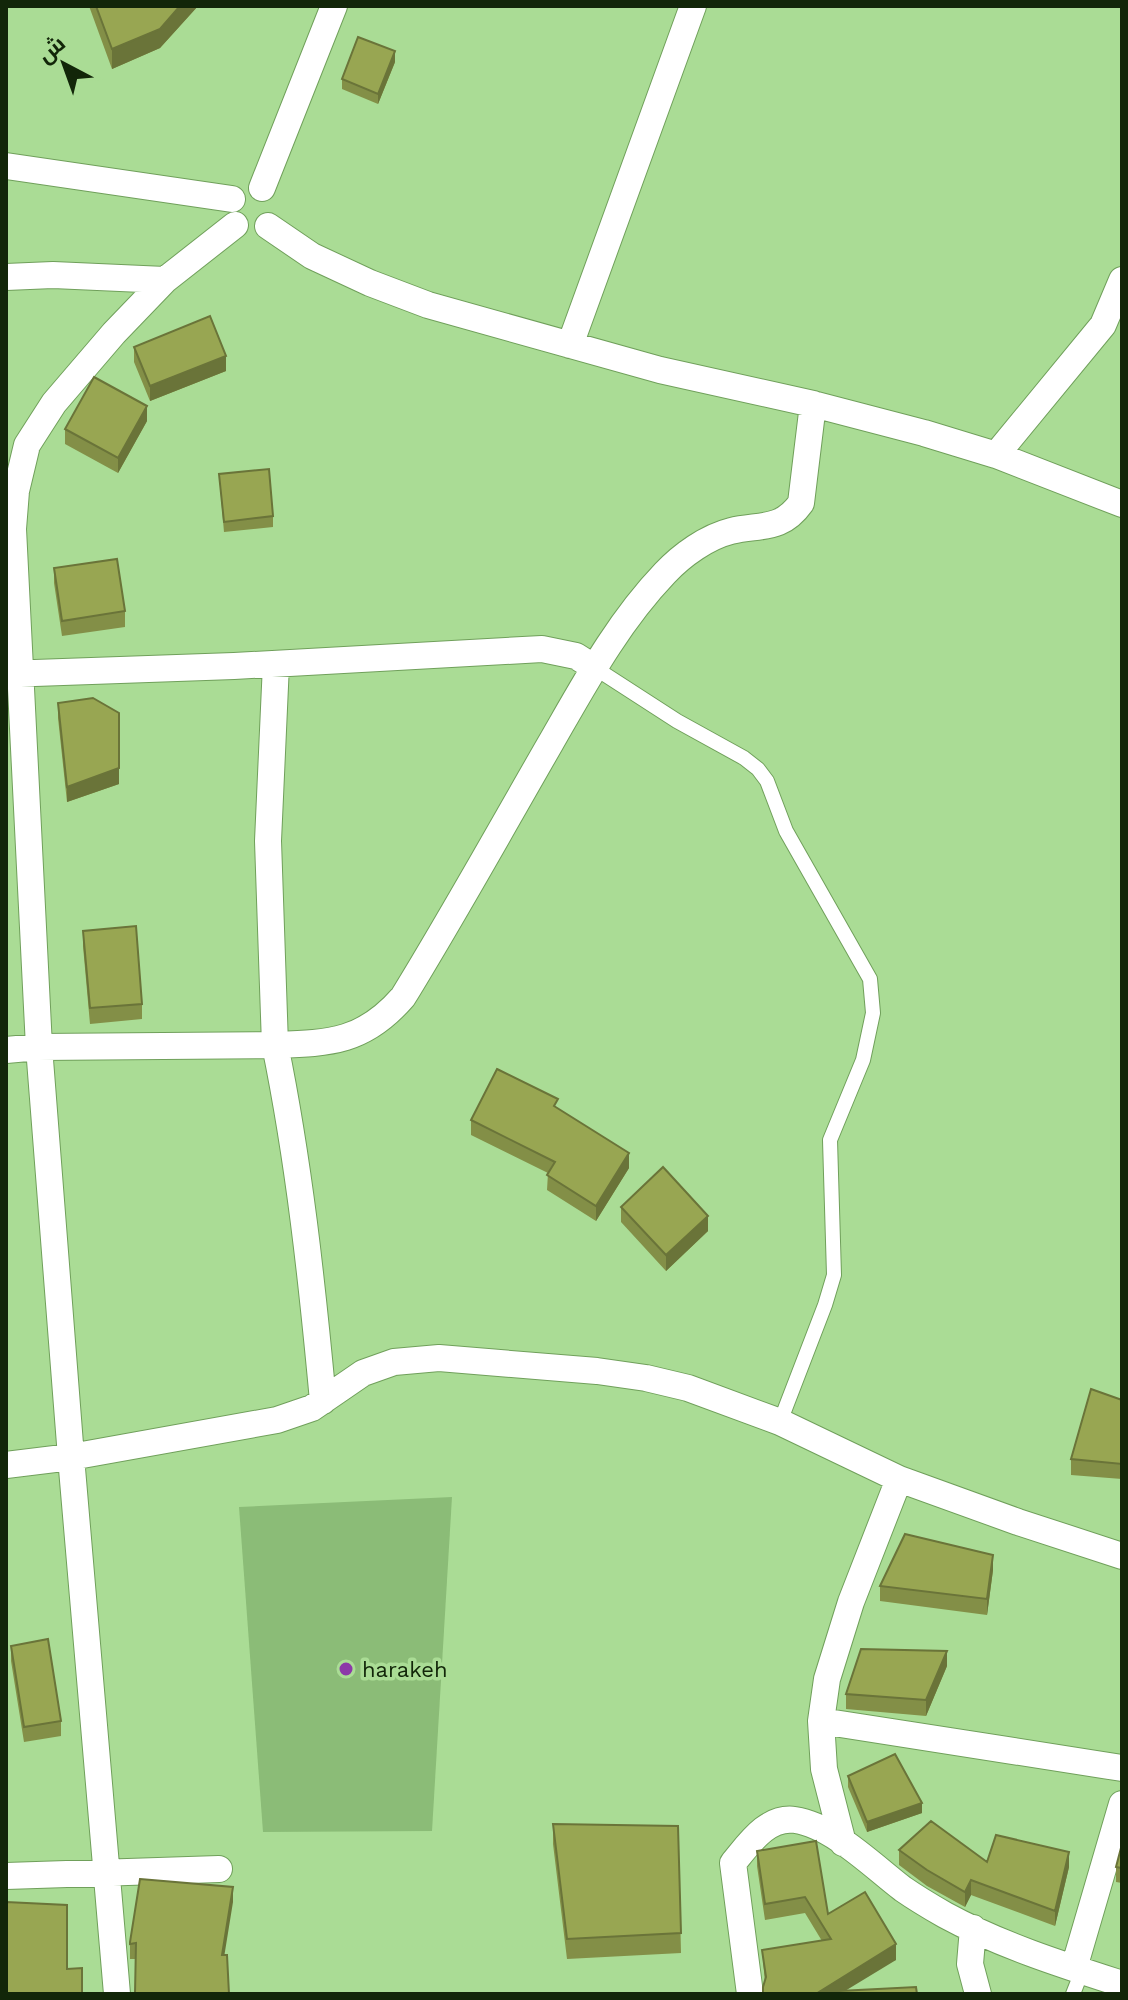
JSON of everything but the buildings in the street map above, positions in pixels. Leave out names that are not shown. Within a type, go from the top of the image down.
[{"type":"street","points":[[262,188],[334,6]]},
{"type":"street","points":[[570,345],[693,6]]},
{"type":"street","points":[[6,166],[234,212]]},
{"type":"street","points":[[117,1994],[39,1047],[13,674],[13,529],[16,491],[27,445],[64,391],[114,333],[234,212],[245,188],[262,188],[274,201],[275,210],[268,226],[251,232],[243,230],[234,212]]},
{"type":"street","points":[[268,226],[312,256],[428,305],[673,373],[813,404],[996,455],[1122,504]]},
{"type":"street","points":[[6,277],[65,275],[165,280]]},
{"type":"street","points":[[996,455],[1103,325],[1122,280]]},
{"type":"street","points":[[6,1050],[325,1043],[350,1037],[379,1021],[403,997],[631,611],[667,570],[703,543],[729,532],[779,524],[792,516],[801,503],[805,489],[813,404]]},
{"type":"street","points":[[13,674],[276,664],[542,649],[576,656],[595,668]]},
{"type":"street","points":[[276,664],[268,841],[275,1045],[286,1099],[305,1238],[323,1401]]},
{"type":"street","points":[[6,1465],[71,1457],[298,1415],[363,1373],[394,1362],[439,1358],[597,1371],[688,1388],[780,1422],[899,1479],[1122,1556]]},
{"type":"street","points":[[843,1843],[824,1769],[821,1721],[827,1679],[851,1602],[899,1479]]},
{"type":"street","points":[[821,1721],[1122,1768]]},
{"type":"street","points":[[1076,1978],[1122,1804]]},
{"type":"street","points":[[750,1994],[733,1863],[756,1834],[776,1823],[793,1819],[813,1825],[843,1843],[906,1891],[946,1915],[1076,1978],[1122,1984]]},
{"type":"street","points":[[6,1876],[219,1869]]},
{"type":"street","points":[[973,1928],[970,1964],[978,1994]]},
{"type":"lane","points":[[595,668],[758,769],[767,781],[786,831],[870,979],[873,1013],[863,1060],[830,1140],[834,1275],[780,1422]]},
{"type":"green space","name":"harakeh","points":[[452,1497],[432,1831],[263,1832],[239,1507]]},
{"type":"place","name":"harakeh","points":[[346,1669]]}]
